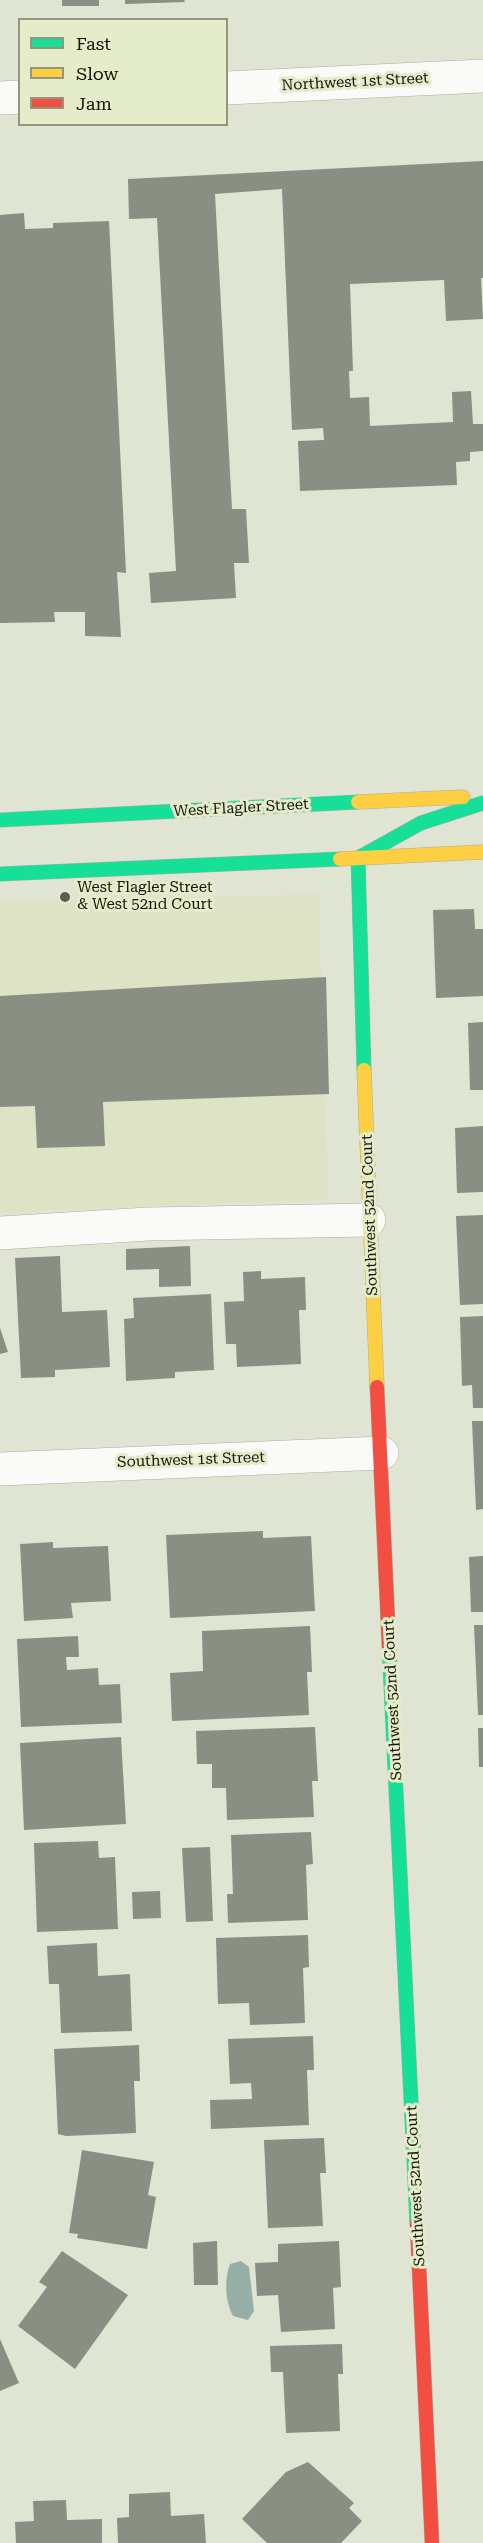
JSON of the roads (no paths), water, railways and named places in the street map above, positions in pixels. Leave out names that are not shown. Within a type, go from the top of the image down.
[{"type":"street","name":"Northwest 1st Street","points":[[228,88],[483,76]]},
{"type":"street","points":[[0,98],[18,97]]},
{"type":"street","name":"West Flagler Street","points":[[0,820],[483,797]]},
{"type":"street","points":[[358,858],[421,823],[483,803]]},
{"type":"street","points":[[0,874],[483,852]]},
{"type":"street","name":"Southwest 52nd Court","points":[[358,858],[369,1220],[382,1453],[432,2543]]},
{"type":"street","points":[[0,1233],[148,1224],[369,1220]]},
{"type":"street","name":"Southwest 1st Street","points":[[0,1469],[382,1453]]},
{"type":"water","points":[[241,2261],[249,2267],[254,2311],[248,2320],[233,2316],[226,2290],[230,2264]]},
{"type":"place","name":"West Flagler Street & West 52nd Court","points":[[65,897]]}]
